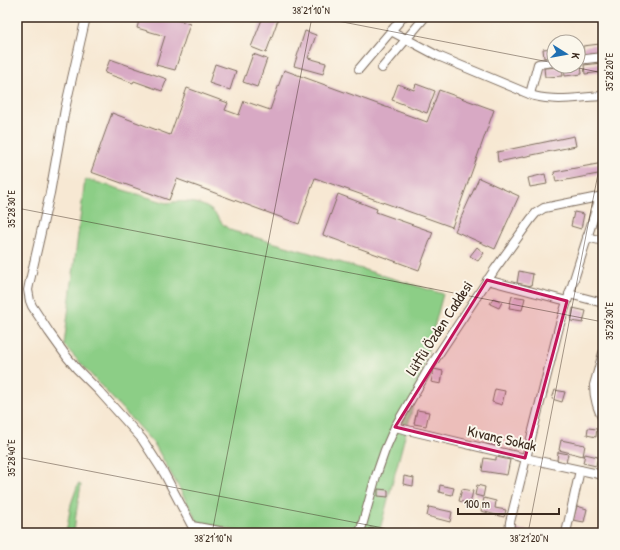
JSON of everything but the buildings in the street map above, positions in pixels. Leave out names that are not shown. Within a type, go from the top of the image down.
[{"type":"street","points":[[86,17],[65,109],[50,193],[29,285],[30,301],[45,327],[67,357],[142,440],[164,473],[192,526],[230,533]]},
{"type":"street","points":[[359,69],[403,17]]},
{"type":"street","points":[[382,68],[425,17]]},
{"type":"street","points":[[391,31],[438,56],[542,98],[555,99],[603,97]]},
{"type":"street","points":[[586,59],[603,57]]},
{"type":"street","points":[[530,94],[538,64],[546,63]]},
{"type":"street","points":[[509,533],[510,522],[525,458],[559,327],[601,197]]},
{"type":"street","name":"Lütfü Özden Caddesi","points":[[360,533],[376,476],[395,427],[428,370],[487,280],[536,213],[544,208],[601,197]]},
{"type":"street","points":[[587,237],[603,241]]},
{"type":"street","points":[[487,280],[568,298],[603,303]]},
{"type":"street","points":[[603,353],[594,386],[594,396],[603,420]]},
{"type":"street","name":"Kıvanç Sokak","points":[[395,427],[603,475]]},
{"type":"street","points":[[566,533],[580,470]]},
{"type":"highlighted area","points":[[487,280],[567,301],[525,458],[395,427]]},
{"type":"green space","points":[[86,179],[167,203],[187,202],[201,205],[212,211],[227,228],[233,231],[443,294],[379,533],[245,533],[198,522],[155,445],[64,345]]},
{"type":"green space","points":[[78,484],[81,485],[74,533],[66,533],[71,504]]}]
